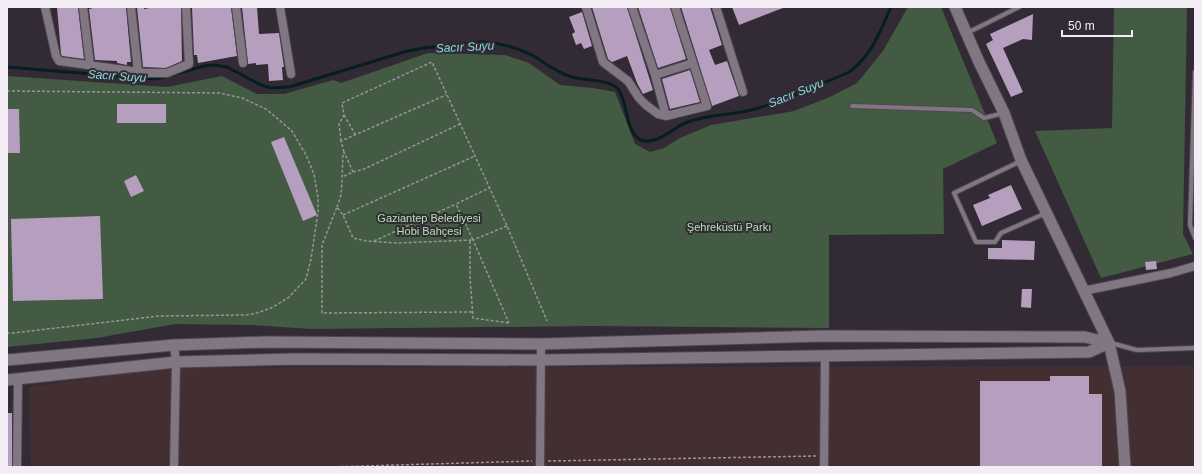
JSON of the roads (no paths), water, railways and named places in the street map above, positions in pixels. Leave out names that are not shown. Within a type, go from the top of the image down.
[{"type":"street","points":[[45,7],[57,60],[146,73],[167,73],[190,64],[186,7]]},
{"type":"street","points":[[83,7],[90,65]]},
{"type":"street","points":[[131,7],[138,72]]},
{"type":"street","points":[[236,7],[243,63]]},
{"type":"street","points":[[280,7],[291,74]]},
{"type":"street","points":[[586,7],[602,62],[628,81],[639,98],[646,105],[658,114],[666,116],[707,106],[675,7]]},
{"type":"street","points":[[632,7],[656,75],[666,116]]},
{"type":"street","points":[[716,7],[742,92]]},
{"type":"street","points":[[955,7],[1004,113],[1021,160],[1047,212],[1083,291],[1109,342],[1120,391],[1125,467]]},
{"type":"street","points":[[656,75],[693,63]]},
{"type":"street","points":[[1083,291],[1171,273],[1195,266]]},
{"type":"street","points":[[7,360],[174,345],[308,342],[541,344],[822,336],[1085,337],[1109,342]]},
{"type":"street","points":[[17,467],[13,380],[176,362],[294,359],[541,360],[1089,352],[1109,342]]},
{"type":"street","points":[[540,464],[541,344]]},
{"type":"street","points":[[174,345],[176,362],[174,467]]},
{"type":"street","points":[[824,467],[825,355]]},
{"type":"lane","points":[[966,33],[1019,7]]},
{"type":"lane","points":[[1195,72],[1190,224],[1195,238]]},
{"type":"lane","points":[[852,106],[972,110],[984,118],[1004,113]]},
{"type":"lane","points":[[1021,160],[954,193],[976,242],[995,242],[1001,233],[1047,212]]},
{"type":"lane","points":[[1109,342],[1137,350],[1195,348]]},
{"type":"waterway","name":"Sacır Suyu","points":[[7,67],[153,79],[204,66],[214,65],[227,67],[261,85],[271,88],[289,87],[404,52],[423,48],[483,42],[502,44],[526,52],[567,75],[609,83],[614,86],[618,89],[624,101],[632,131],[641,140],[647,141],[659,138],[682,124],[695,120],[710,116],[747,111],[772,104],[849,72],[857,66],[869,51],[879,34],[891,7]]},
{"type":"park label","name":"Gaziantep Belediyesi Hobi Bahçesi","points":[[429,224]]},
{"type":"park label","name":"Şehreküstü Parkı","points":[[729,227]]}]
